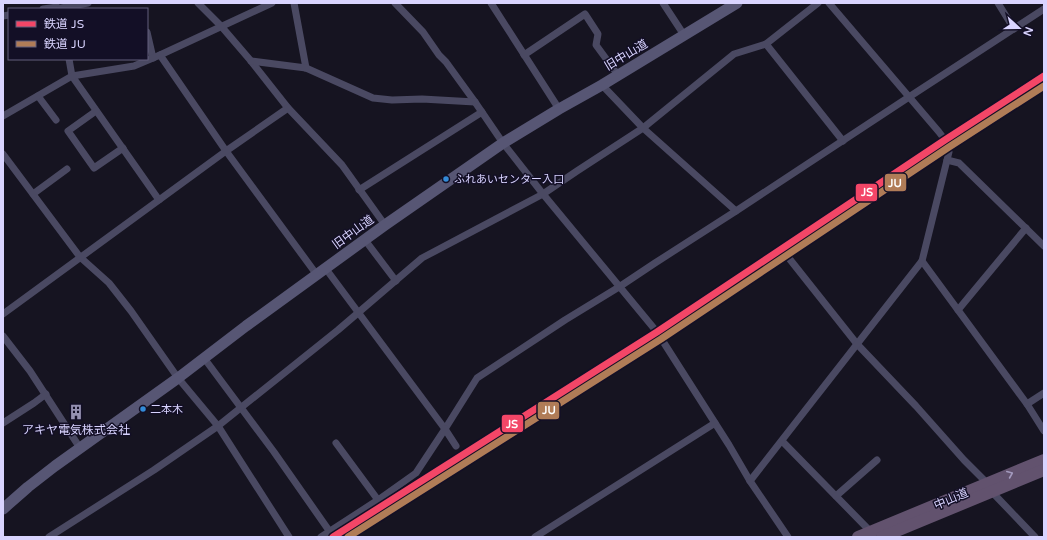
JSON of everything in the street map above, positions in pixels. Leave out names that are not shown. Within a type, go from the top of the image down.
[{"type":"highway","name":"中山道","points":[[990,488],[1044,460]]},
{"type":"highway","name":"中山道","points":[[858,537],[876,534],[990,488],[1044,470]]},
{"type":"main road","name":"旧中山道","points":[[3,509],[55,466],[178,378],[246,326],[503,143],[737,3]]},
{"type":"street","points":[[59,7],[88,3]]},
{"type":"street","points":[[198,3],[221,26],[288,108],[342,165],[386,225]]},
{"type":"street","points":[[3,116],[72,76],[134,66],[272,3]]},
{"type":"street","points":[[294,3],[306,68]]},
{"type":"street","points":[[395,3],[423,32],[475,102],[503,143],[543,194],[657,332],[729,445],[750,481],[788,537]]},
{"type":"street","points":[[491,3],[559,109]]},
{"type":"street","points":[[663,3],[684,35]]},
{"type":"street","points":[[49,537],[218,426],[338,330],[422,258],[543,194],[643,128],[734,54],[766,44],[818,3]]},
{"type":"street","points":[[750,481],[922,261],[949,150],[945,140],[829,3]]},
{"type":"street","points":[[998,3],[1014,29]]},
{"type":"street","points":[[321,537],[416,473],[478,378],[1044,9]]},
{"type":"street","points":[[524,54],[585,14],[598,34],[596,45],[618,75]]},
{"type":"street","points":[[148,36],[153,58]]},
{"type":"street","points":[[766,44],[843,141]]},
{"type":"street","points":[[160,55],[226,151],[321,272],[358,313],[456,446]]},
{"type":"street","points":[[69,60],[72,76],[159,200]]},
{"type":"street","points":[[251,61],[306,68],[374,98],[392,100],[422,99],[475,102]]},
{"type":"street","points":[[602,85],[643,128],[736,211]]},
{"type":"street","points":[[38,96],[56,120]]},
{"type":"street","points":[[3,314],[226,151],[288,108]]},
{"type":"street","points":[[96,110],[68,131],[94,168],[123,148]]},
{"type":"street","points":[[359,190],[482,112]]},
{"type":"street","points":[[3,154],[80,257],[109,283],[131,311],[178,378],[218,426],[289,537]]},
{"type":"street","points":[[947,160],[959,163],[1044,244]]},
{"type":"street","points":[[33,194],[67,169]]},
{"type":"street","points":[[958,310],[1026,228]]},
{"type":"street","points":[[365,240],[396,281]]},
{"type":"street","points":[[788,257],[858,344],[911,400],[1035,537]]},
{"type":"street","points":[[922,261],[1027,404],[1044,430]]},
{"type":"street","points":[[3,336],[46,394],[80,448]]},
{"type":"street","points":[[204,358],[274,452],[330,532]]},
{"type":"street","points":[[1027,404],[1044,393]]},
{"type":"street","points":[[3,423],[46,394]]},
{"type":"street","points":[[535,537],[715,423]]},
{"type":"street","points":[[782,441],[876,534]]},
{"type":"street","points":[[336,443],[378,500]]},
{"type":"street","points":[[836,496],[877,460]]},
{"type":"rail line","name":"JS","points":[[333,537],[657,332],[945,140],[1044,76]]},
{"type":"rail line","name":"JU","points":[[348,537],[661,339],[949,147],[1044,86]]},
{"type":"place","name":"ふれあいセンター入口","points":[[446,179]]},
{"type":"place","name":"二本木","points":[[143,409]]},
{"type":"place","name":"アキヤ電気株式会社","points":[[76,412]]}]
